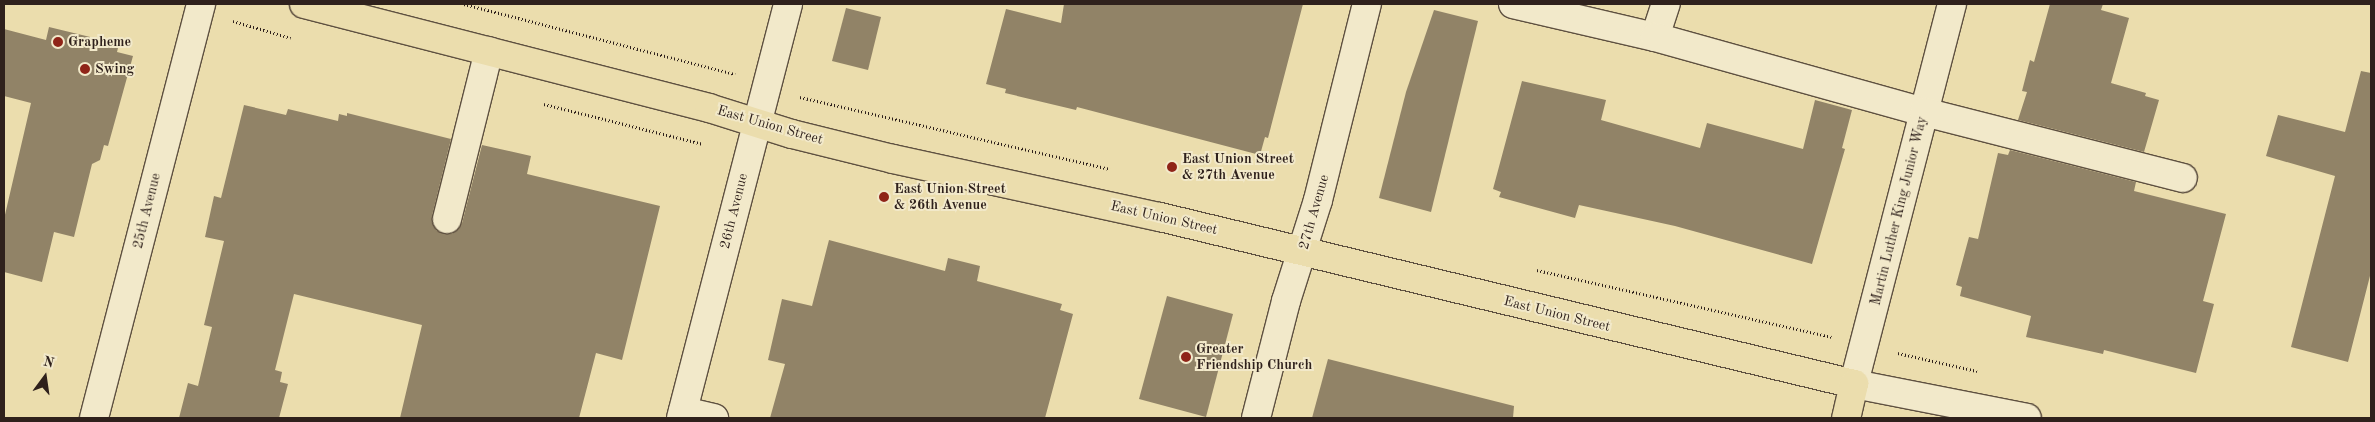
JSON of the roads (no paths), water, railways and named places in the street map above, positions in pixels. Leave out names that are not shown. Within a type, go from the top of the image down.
[{"type":"main road","name":"East Union Street","points":[[304,4],[892,159],[1160,217],[1854,384]]},
{"type":"main road","name":"Martin Luther King Junior Way","points":[[1846,418],[1854,384]]},
{"type":"street","name":"25th Avenue","points":[[94,418],[201,4]]},
{"type":"street","name":"26th Avenue","points":[[682,414],[788,4]]},
{"type":"street","name":"27th Avenue","points":[[1256,418],[1286,301],[1318,200],[1367,4]]},
{"type":"street","points":[[1513,4],[1655,37],[1924,112],[2183,178]]},
{"type":"street","points":[[1655,37],[1666,4]]},
{"type":"street","name":"Martin Luther King Junior Way","points":[[1854,384],[1952,4]]},
{"type":"street","points":[[447,219],[489,52]]},
{"type":"street","name":"East Union Street","points":[[1854,384],[2027,418]]},
{"type":"street","points":[[682,414],[714,418]]},
{"type":"place","name":"Grapheme","points":[[58,42]]},
{"type":"place","name":"Swing","points":[[85,69]]},
{"type":"place","name":"East Union Street & 27th Avenue","points":[[1172,167]]},
{"type":"place","name":"East Union Street & 26th Avenue","points":[[884,197]]},
{"type":"place","name":"Greater Friendship Church","points":[[1186,357]]}]
